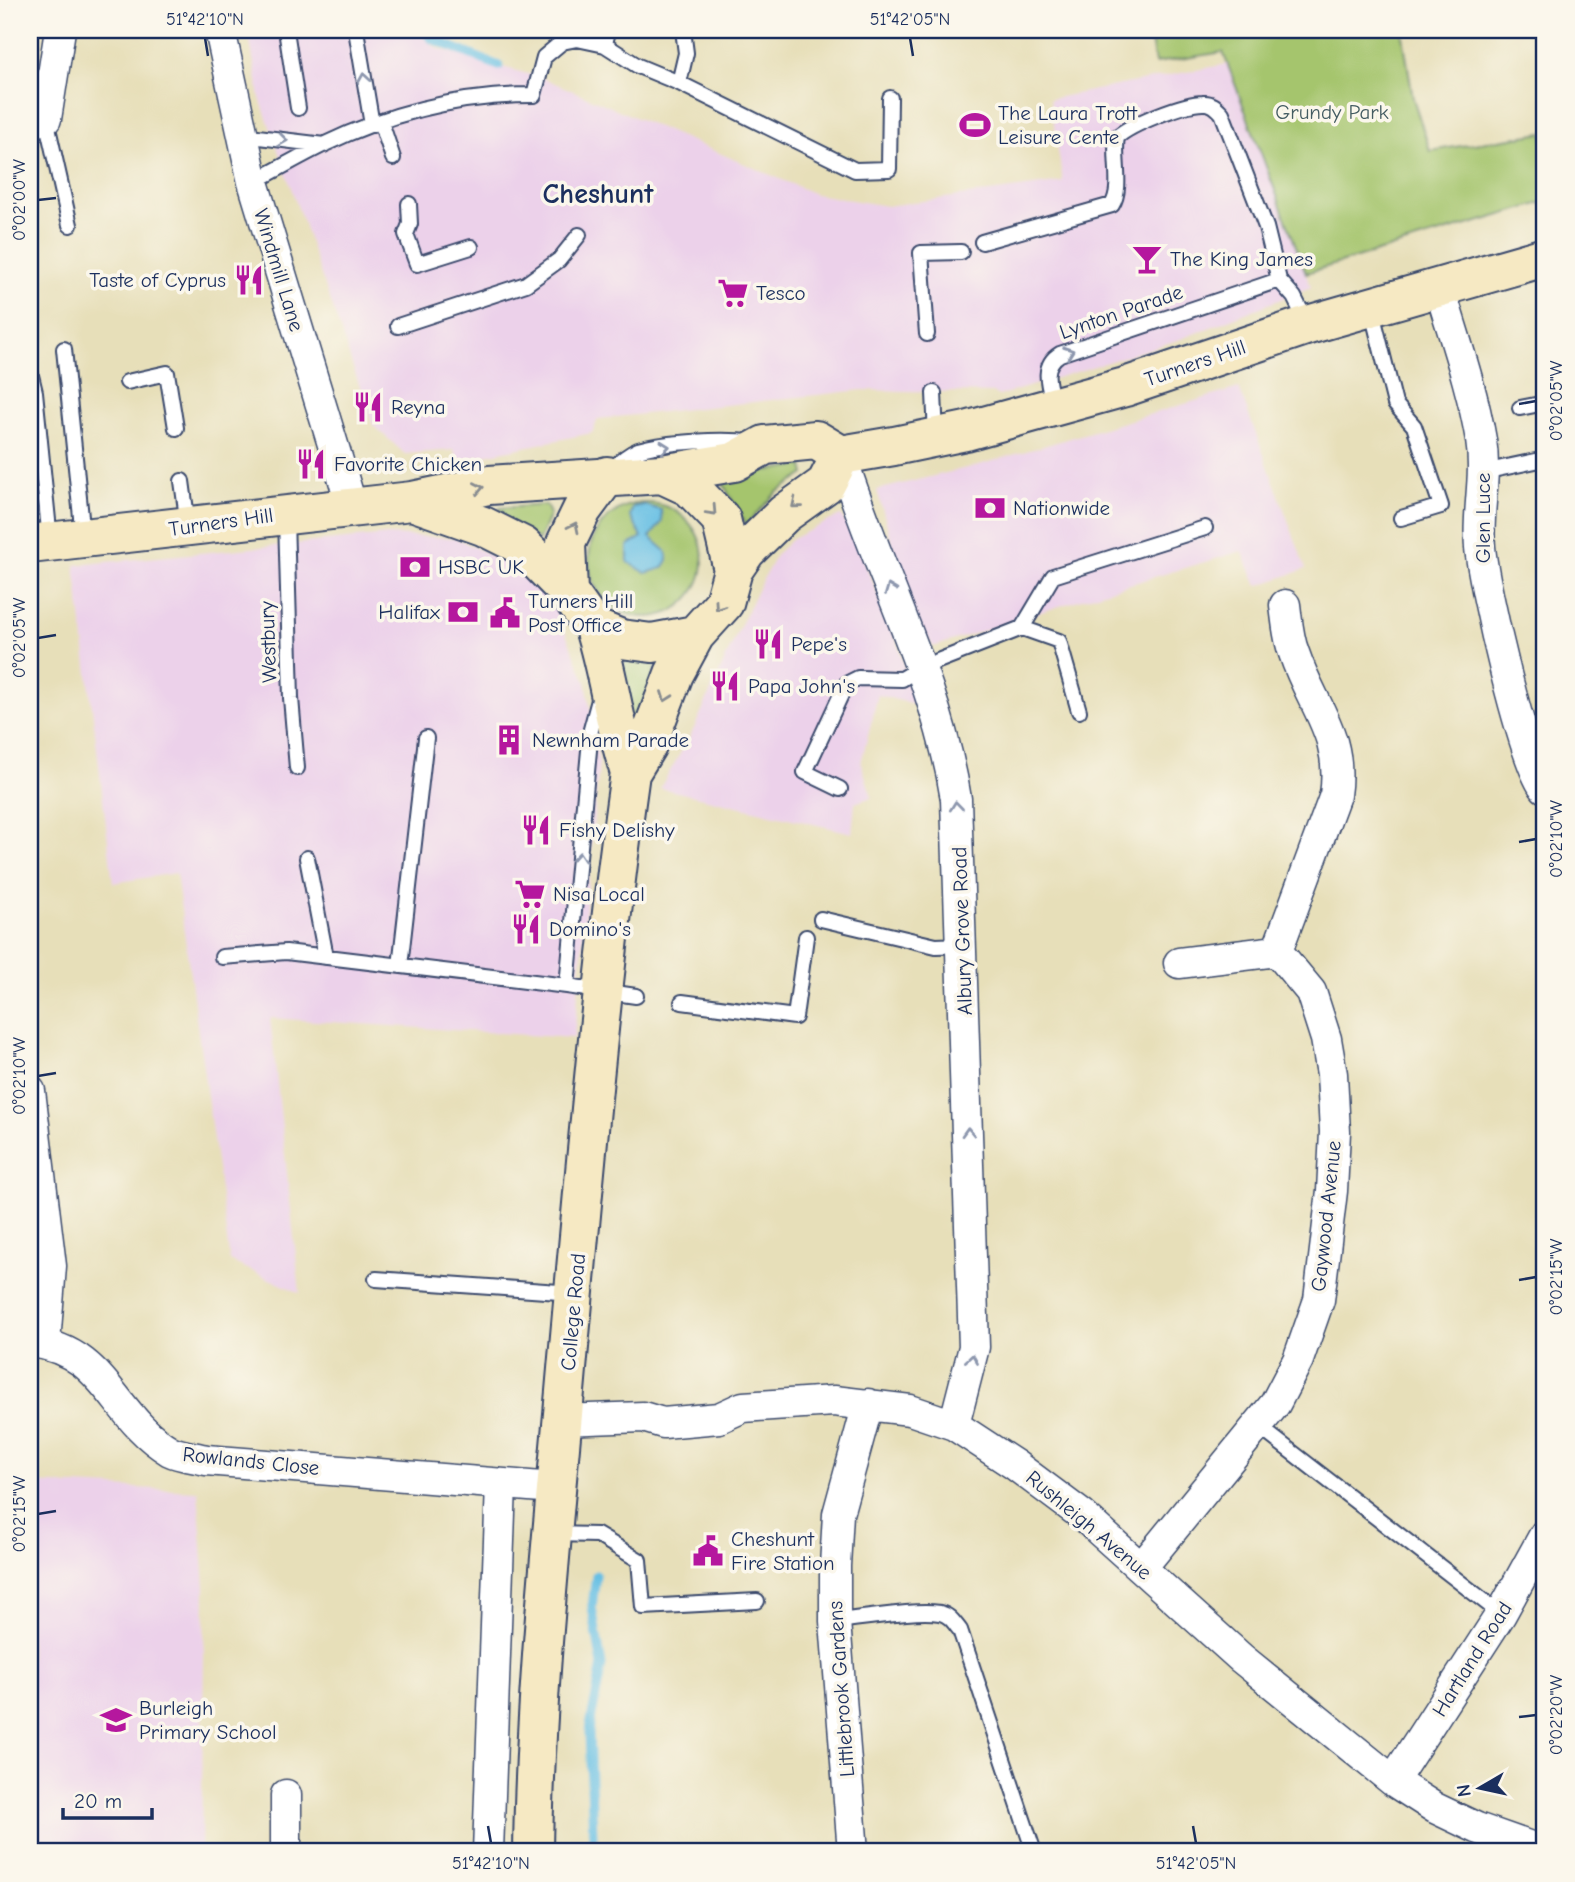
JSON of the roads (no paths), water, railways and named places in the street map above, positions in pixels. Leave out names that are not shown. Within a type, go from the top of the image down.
[{"type":"main road","name":"Turners Hill","points":[[841,455],[936,437],[1054,407],[1125,387],[1308,325],[1545,257]]},
{"type":"main road","points":[[816,440],[841,455],[825,484],[784,514],[746,551],[733,570],[724,603],[695,635],[652,643],[621,639],[594,628],[568,592],[566,543],[582,509],[607,476],[662,474],[734,462],[765,445],[816,440]]},
{"type":"main road","points":[[662,474],[690,487],[720,519],[733,570]]},
{"type":"main road","name":"Turners Hill","points":[[54,541],[412,501],[489,485],[607,476]]},
{"type":"main road","name":"Turners Hill","points":[[412,501],[482,526],[523,546],[568,592]]},
{"type":"main road","name":"College Road","points":[[594,628],[608,672],[619,740],[630,773]]},
{"type":"main road","name":"College Road","points":[[533,1852],[533,1778],[554,1488],[563,1420],[602,991],[630,773],[647,745],[674,674],[695,635]]},
{"type":"street","points":[[38,120],[60,30]]},
{"type":"street","name":"Windmill Lane","points":[[220,30],[253,182],[352,506]]},
{"type":"street","name":"Glen Luce","points":[[1438,286],[1472,395],[1482,443],[1479,527],[1482,569],[1529,757],[1545,788]]},
{"type":"street","name":"Albury Grove Road","points":[[841,455],[942,733],[956,799],[974,1347],[954,1424]]},
{"type":"street","points":[[1179,963],[1276,951],[1335,795],[1339,770],[1334,742],[1293,652],[1285,605]]},
{"type":"street","name":"Gaywood Avenue","points":[[1142,1567],[1275,1404],[1298,1360],[1319,1300],[1335,1132],[1332,1074],[1317,1010],[1300,975],[1276,951]]},
{"type":"street","name":"Rowlands Close","points":[[30,1091],[51,1266],[37,1343],[74,1354],[89,1365],[146,1435],[173,1452],[206,1460],[554,1488]]},
{"type":"street","name":"Rushleigh Avenue","points":[[563,1420],[643,1417],[663,1423],[719,1418],[743,1407],[834,1401],[910,1410],[954,1424],[1082,1515],[1241,1658],[1393,1781],[1435,1808],[1477,1828],[1545,1852]]},
{"type":"street","name":"Littlebrook Gardens","points":[[853,1852],[835,1621],[838,1514],[868,1404]]},
{"type":"street","points":[[488,1852],[501,1484]]},
{"type":"street","name":"Hartland Road","points":[[1393,1781],[1501,1614],[1545,1534]]},
{"type":"street","points":[[286,1795],[286,1852]]},
{"type":"lane","points":[[286,30],[298,108]]},
{"type":"lane","points":[[356,30],[377,124],[393,158]]},
{"type":"lane","points":[[679,83],[686,52],[683,30]]},
{"type":"lane","points":[[253,182],[324,145],[377,124],[471,98],[534,95],[544,57],[562,42],[578,39],[607,37],[638,66],[679,83],[856,170],[889,169],[890,98]]},
{"type":"lane","points":[[982,242],[1112,205],[1117,197],[1113,155],[1117,137],[1143,121],[1203,103],[1214,105],[1222,113],[1266,227],[1279,280],[1294,298],[1308,325]]},
{"type":"lane","points":[[38,120],[70,225]]},
{"type":"lane","points":[[242,135],[324,145]]},
{"type":"lane","points":[[409,204],[410,224],[406,234],[417,264],[471,247]]},
{"type":"lane","points":[[398,326],[526,284],[559,260],[579,235]]},
{"type":"lane","points":[[927,334],[922,253],[961,253]]},
{"type":"lane","name":"Lynton Parade","points":[[1054,407],[1047,373],[1052,359],[1060,354],[1279,280]]},
{"type":"lane","points":[[1371,307],[1395,404],[1414,426],[1441,506],[1401,518]]},
{"type":"lane","points":[[54,541],[64,349]]},
{"type":"lane","points":[[30,370],[54,541]]},
{"type":"lane","points":[[128,382],[167,373],[176,428]]},
{"type":"lane","points":[[934,393],[936,437]]},
{"type":"lane","points":[[1520,408],[1545,403]]},
{"type":"lane","points":[[607,476],[630,454],[649,448],[733,440],[765,445]]},
{"type":"lane","points":[[1483,472],[1545,459]]},
{"type":"lane","points":[[182,481],[188,527]]},
{"type":"lane","name":"Westbury","points":[[286,514],[290,685],[297,768]]},
{"type":"lane","points":[[840,789],[805,772],[846,684],[858,678],[902,679],[920,668],[1023,628],[1053,576],[1205,528]]},
{"type":"lane","points":[[1023,628],[1059,641],[1079,710]]},
{"type":"lane","points":[[222,957],[286,952],[602,991],[591,729],[608,672]]},
{"type":"lane","points":[[400,966],[426,738]]},
{"type":"lane","points":[[307,858],[326,957]]},
{"type":"lane","points":[[821,919],[936,946],[962,945]]},
{"type":"lane","points":[[682,1002],[795,1017],[806,937]]},
{"type":"lane","points":[[376,1279],[574,1293]]},
{"type":"lane","points":[[1257,1425],[1501,1614]]},
{"type":"lane","points":[[550,1534],[597,1535],[639,1560],[643,1607],[757,1601]]},
{"type":"lane","points":[[835,1621],[924,1613],[941,1613],[950,1617],[960,1630],[1034,1852]]},
{"type":"water","points":[[644,505],[661,510],[662,522],[650,537],[666,551],[668,560],[663,568],[646,573],[628,562],[628,546],[642,537],[630,516],[633,507]]},
{"type":"waterway","points":[[424,30],[432,39],[499,66]]},
{"type":"waterway","points":[[580,1852],[591,1844],[593,1837],[589,1731],[602,1665],[592,1607],[596,1575]]},
{"type":"place","name":"The Laura Trott Leisure Cente","points":[[975,125]]},
{"type":"place","name":"The King James","points":[[1147,259]]},
{"type":"place","name":"Taste of Cyprus","points":[[249,280]]},
{"type":"place","name":"Tesco","points":[[733,293]]},
{"type":"place","name":"Reyna","points":[[368,407]]},
{"type":"place","name":"Favorite Chicken","points":[[311,464]]},
{"type":"place","name":"Nationwide","points":[[990,508]]},
{"type":"place","name":"HSBC UK","points":[[415,567]]},
{"type":"place","name":"Halifax","points":[[463,612]]},
{"type":"place","name":"Turners Hill Post Office","points":[[505,613]]},
{"type":"place","name":"Pepe's","points":[[768,644]]},
{"type":"place","name":"Papa John's","points":[[725,686]]},
{"type":"place","name":"Newnham Parade","points":[[509,740]]},
{"type":"place","name":"Fishy Delishy","points":[[536,830]]},
{"type":"place","name":"Nisa Local","points":[[530,894]]},
{"type":"place","name":"Domino's","points":[[526,929]]},
{"type":"place","name":"Cheshunt Fire Station","points":[[708,1551]]},
{"type":"place","name":"Burleigh Primary School","points":[[116,1720]]},
{"type":"district","name":"Cheshunt","points":[[598,193]]},
{"type":"park label","name":"Grundy Park","points":[[1332,112]]}]
